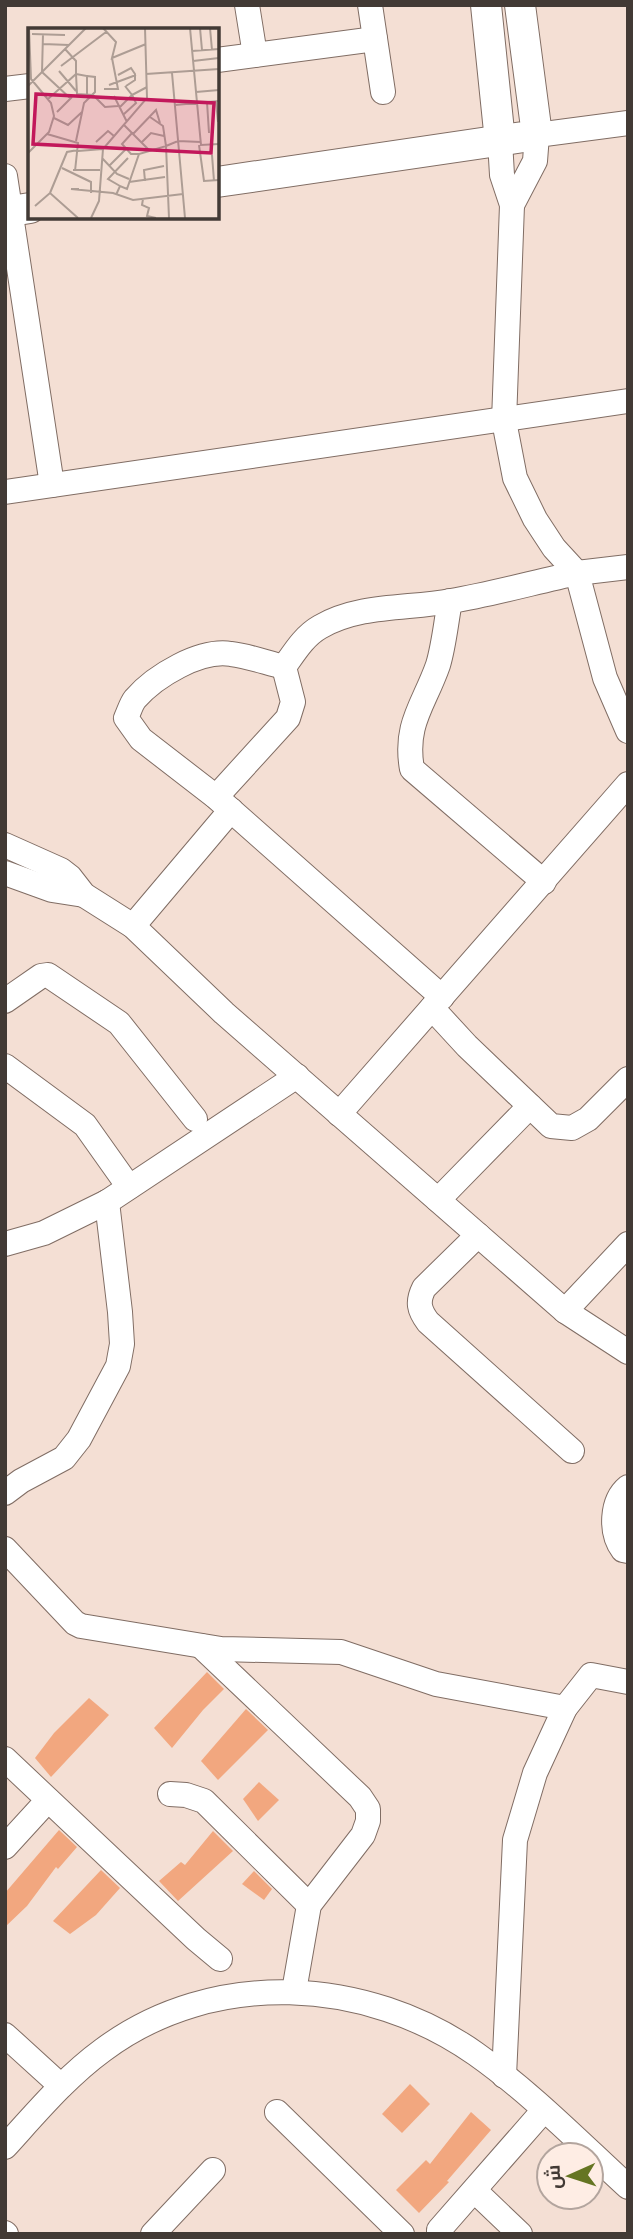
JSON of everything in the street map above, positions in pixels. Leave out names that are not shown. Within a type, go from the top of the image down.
[{"type":"main road","points":[[486,5],[500,141]]},
{"type":"main road","points":[[219,182],[537,135],[520,5]]},
{"type":"street","points":[[247,5],[255,55]]},
{"type":"street","points":[[370,5],[383,92]]},
{"type":"street","points":[[219,60],[375,38]]},
{"type":"street","points":[[5,89],[28,86]]},
{"type":"street","points":[[512,205],[535,162],[537,135],[628,123]]},
{"type":"street","points":[[500,141],[502,175],[512,205],[504,421],[515,478],[554,548],[577,573],[605,678],[628,731]]},
{"type":"street","points":[[5,176],[15,210],[52,485]]},
{"type":"street","points":[[5,492],[628,401]]},
{"type":"street","points":[[134,926],[288,718],[293,702],[284,667],[301,643],[316,629],[357,611],[450,601],[577,573],[628,567]]},
{"type":"street","points":[[450,601],[438,664],[412,726],[408,750],[412,769],[544,882]]},
{"type":"street","points":[[284,667],[229,653],[208,654],[187,662],[162,677],[134,700],[126,718],[141,739],[224,803],[437,1002],[467,1046],[551,1126],[572,1128],[588,1119],[628,1079]]},
{"type":"street","points":[[339,1114],[628,784]]},
{"type":"street","points":[[10,844],[61,870],[84,895],[134,926],[224,1013],[565,1311],[628,1352]]},
{"type":"street","points":[[5,873],[52,890],[84,895]]},
{"type":"street","points":[[5,1001],[41,976],[48,975],[119,1023],[195,1119]]},
{"type":"street","points":[[5,1066],[85,1125],[129,1187]]},
{"type":"street","points":[[5,1244],[44,1233],[107,1202],[297,1076]]},
{"type":"street","points":[[438,1200],[530,1106]]},
{"type":"street","points":[[5,1493],[21,1481],[64,1458],[79,1439],[118,1366],[122,1344],[120,1312],[107,1202]]},
{"type":"street","points":[[478,1235],[424,1288],[419,1299],[420,1312],[572,1451]]},
{"type":"street","points":[[565,1311],[628,1244]]},
{"type":"street","points":[[628,1487],[615,1503],[615,1532],[617,1542],[623,1550],[628,1551]]},
{"type":"street","points":[[5,1549],[75,1623],[81,1626],[221,1649],[341,1652],[436,1684],[565,1708]]},
{"type":"street","points":[[201,1646],[360,1797],[368,1809],[368,1821],[363,1835],[309,1905],[295,1992]]},
{"type":"street","points":[[504,2076],[515,1840],[535,1773],[565,1708],[592,1675],[628,1682]]},
{"type":"street","points":[[5,1759],[220,1959]]},
{"type":"street","points":[[170,1794],[186,1795],[204,1801],[309,1905]]},
{"type":"street","points":[[5,1847],[48,1800]]},
{"type":"street","points":[[5,2147],[61,2086],[105,2048],[130,2033],[173,2012],[209,2001],[237,1995],[295,1992],[340,1996],[375,2005],[443,2034],[475,2053],[504,2076],[628,2187]]},
{"type":"street","points":[[5,2035],[61,2086]]},
{"type":"street","points":[[439,2234],[439,2230],[544,2110]]},
{"type":"street","points":[[277,2112],[402,2234]]},
{"type":"street","points":[[153,2234],[213,2170]]},
{"type":"street","points":[[475,2191],[520,2234]]},
{"type":"building","points":[[207,1672],[224,1689],[172,1748],[154,1728]]},
{"type":"building","points":[[89,1698],[109,1715],[51,1777],[35,1758],[54,1733]]},
{"type":"building","points":[[246,1709],[268,1730],[218,1780],[201,1761]]},
{"type":"building","points":[[259,1782],[279,1800],[258,1821],[243,1799]]},
{"type":"building","points":[[59,1830],[77,1847],[58,1869],[56,1867],[27,1906],[5,1927],[5,1893]]},
{"type":"building","points":[[213,1831],[233,1851],[178,1901],[159,1881],[181,1862],[185,1865]]},
{"type":"building","points":[[101,1870],[120,1888],[96,1915],[70,1934],[53,1921]]},
{"type":"building","points":[[254,1871],[272,1889],[264,1900],[242,1884]]},
{"type":"building","points":[[410,2084],[430,2104],[402,2133],[382,2114]]},
{"type":"building","points":[[471,2112],[491,2130],[447,2181],[449,2182],[419,2213],[396,2190],[426,2160],[430,2164]]}]
